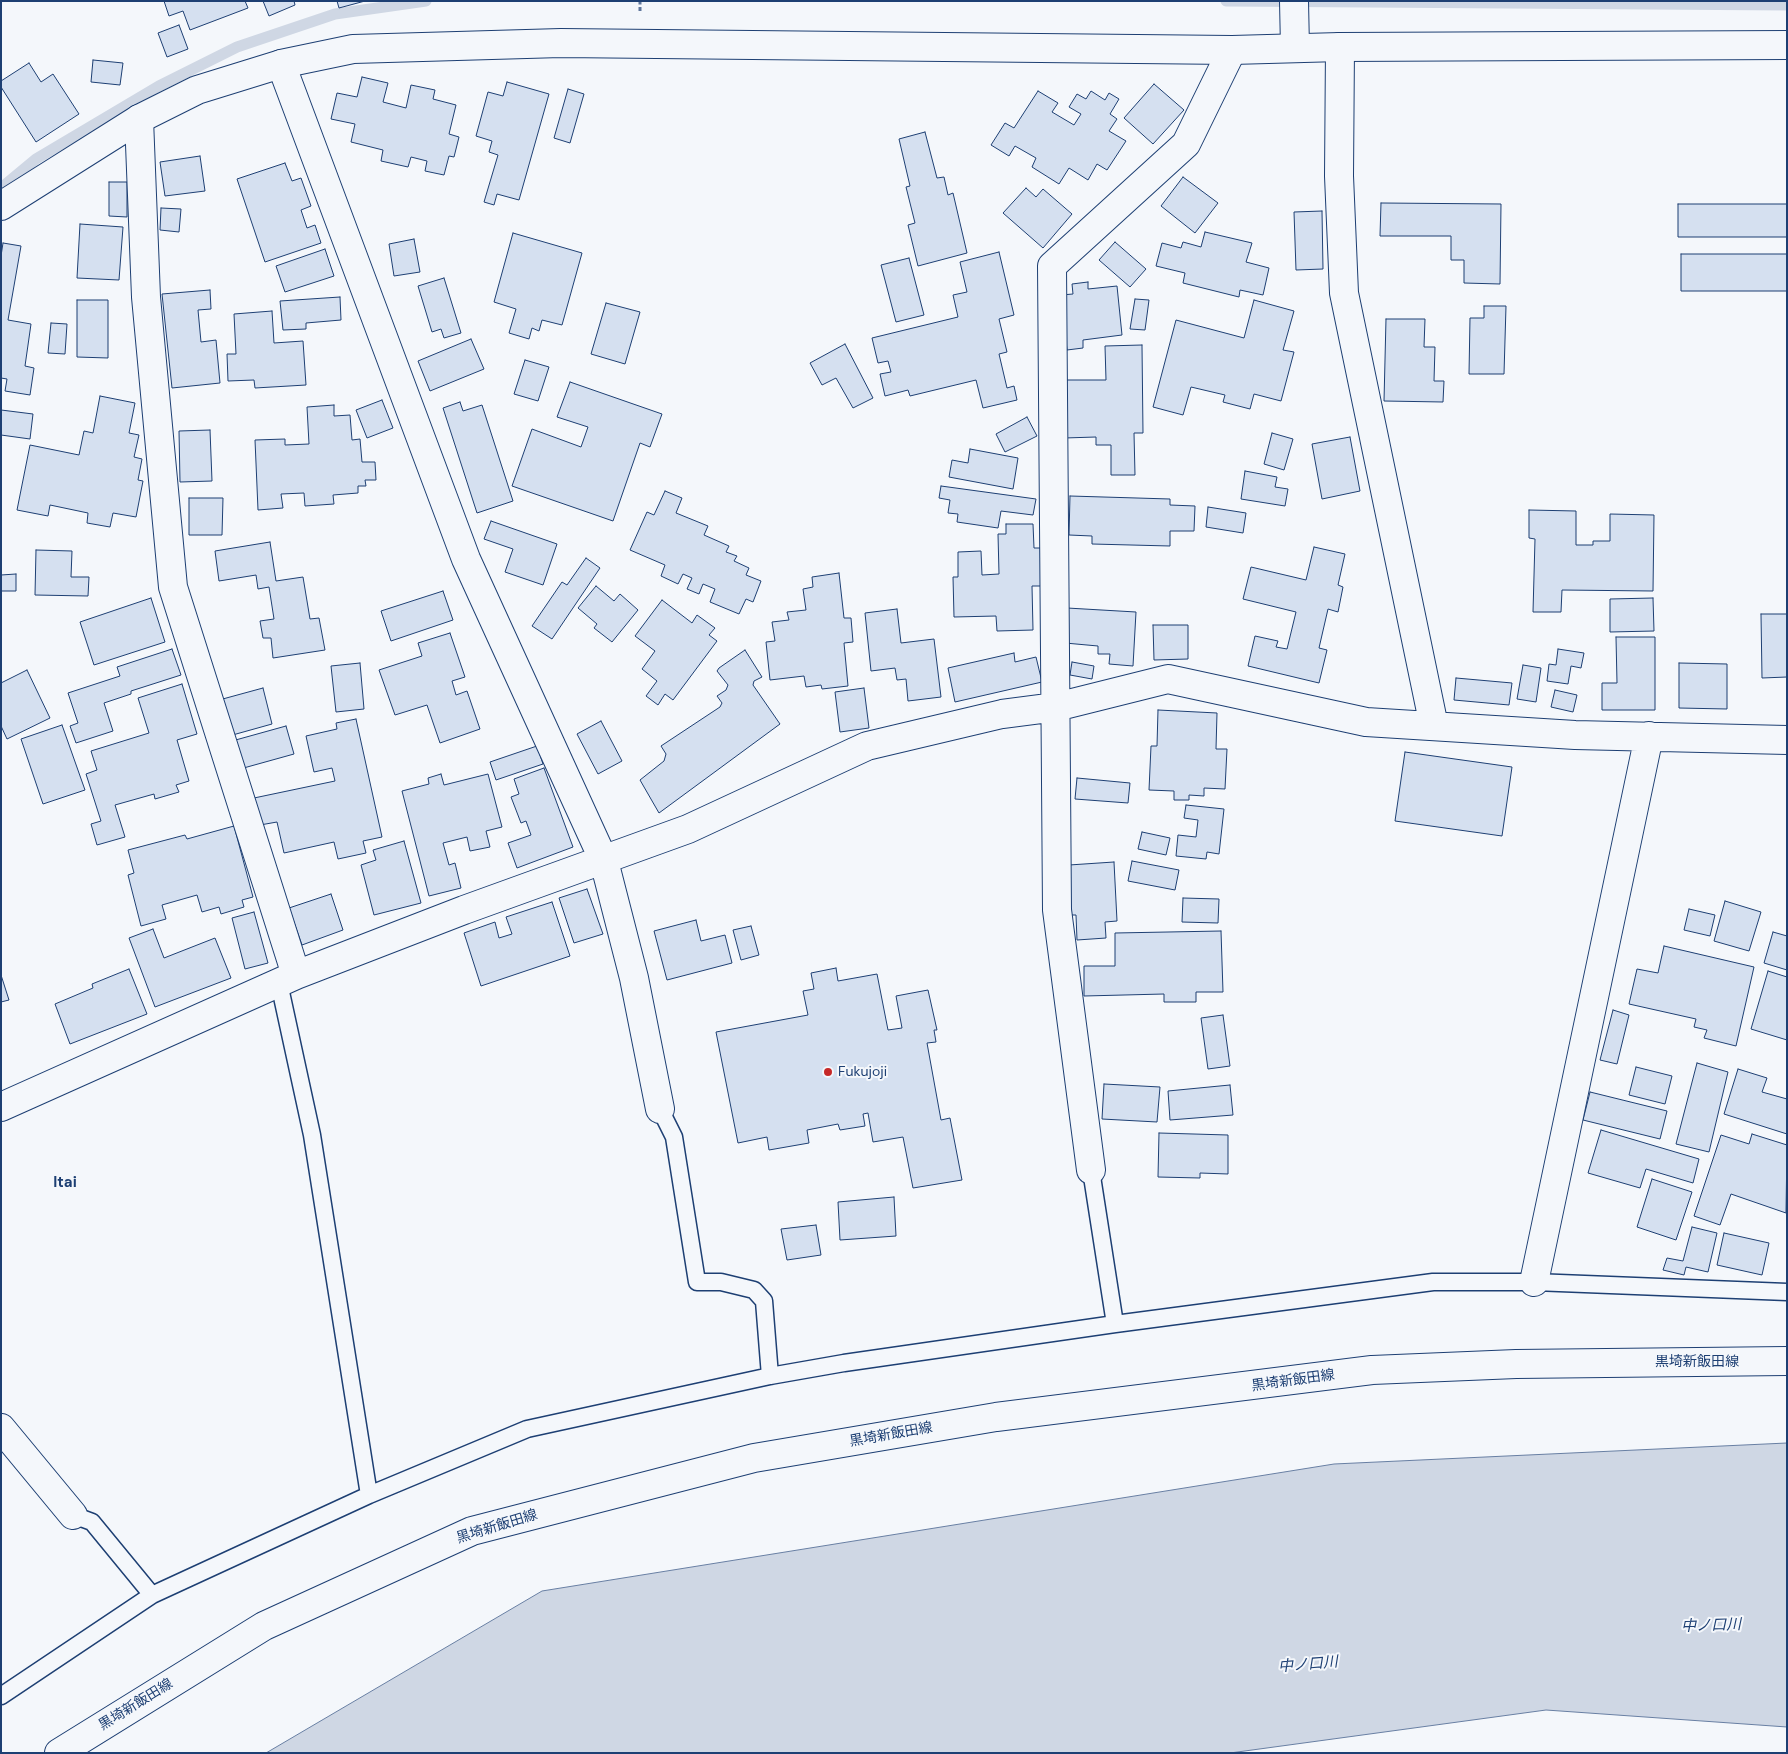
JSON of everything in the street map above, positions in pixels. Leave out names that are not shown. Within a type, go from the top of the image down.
[{"type":"street","points":[[1294,1],[1295,48]]},
{"type":"street","points":[[1,206],[139,120],[197,90],[281,64],[352,49],[561,43],[1232,50],[1340,47],[1787,45]]},
{"type":"street","points":[[1340,47],[1339,176],[1344,293],[1434,726]]},
{"type":"street","points":[[1091,1170],[1056,910],[1052,266],[1186,144],[1232,50]]},
{"type":"street","points":[[281,64],[466,558],[604,861],[634,978],[660,1109]]},
{"type":"street","points":[[139,120],[146,298],[173,587],[288,979]]},
{"type":"street","points":[[1,1107],[288,979],[464,910],[604,861],[688,829],[867,746],[1002,714],[1056,707],[1168,679],[1366,722],[1576,735],[1787,740]]},
{"type":"street","points":[[1534,1282],[1649,736]]},
{"type":"street","name":"黒埼新飯田線","points":[[59,1753],[264,1626],[472,1531],[754,1458],[996,1417],[1372,1370],[1516,1364],[1787,1362]]},
{"type":"street","points":[[1,1428],[73,1515]]},
{"type":"lane","points":[[288,979],[369,1495]]},
{"type":"lane","points":[[660,1109],[674,1137],[697,1282],[721,1282],[754,1290],[764,1301],[770,1376]]},
{"type":"lane","points":[[1091,1170],[1115,1324]]},
{"type":"lane","points":[[1,1696],[152,1595],[369,1495],[526,1429],[770,1376],[844,1363],[1115,1324],[1433,1282],[1534,1282],[1787,1292]]},
{"type":"lane","points":[[73,1515],[92,1522],[152,1595]]},
{"type":"water","name":"中ノ口川","points":[[1787,1443],[1787,1727],[1546,1710],[1230,1753],[266,1753],[542,1591],[1334,1464]]},
{"type":"building","points":[[164,1],[245,1],[248,8],[190,30],[183,11],[169,16]]},
{"type":"building","points":[[263,1],[294,1],[295,5],[269,16]]},
{"type":"building","points":[[337,1],[365,1],[339,8]]},
{"type":"building","points":[[179,25],[188,49],[167,57],[158,33]]},
{"type":"building","points":[[93,60],[123,63],[120,85],[91,82]]},
{"type":"building","points":[[29,63],[41,82],[53,74],[79,114],[36,142],[1,87],[1,81]]},
{"type":"building","points":[[362,77],[388,83],[383,102],[406,108],[411,85],[435,90],[433,99],[456,105],[449,134],[459,137],[454,157],[449,156],[444,175],[425,171],[427,161],[411,157],[408,167],[381,161],[383,150],[351,142],[355,124],[331,119],[337,93],[357,97]]},
{"type":"building","points":[[507,82],[549,94],[519,200],[497,194],[494,205],[484,202],[498,155],[489,152],[492,141],[476,136],[488,92],[503,96]]},
{"type":"building","points":[[1154,84],[1184,110],[1153,144],[1124,118]]},
{"type":"building","points":[[568,89],[584,94],[570,143],[554,138]]},
{"type":"building","points":[[1038,91],[1058,103],[1052,112],[1074,125],[1081,114],[1069,107],[1077,94],[1086,99],[1091,91],[1105,100],[1109,93],[1119,99],[1110,114],[1117,119],[1109,131],[1126,141],[1107,170],[1097,164],[1088,180],[1069,168],[1059,184],[1032,167],[1036,158],[1015,146],[1009,156],[991,145],[1005,123],[1014,128]]},
{"type":"building","points":[[925,132],[937,178],[944,177],[948,195],[953,193],[967,253],[918,266],[908,225],[915,223],[906,187],[910,186],[899,139]]},
{"type":"building","points":[[200,156],[205,191],[165,196],[160,162]]},
{"type":"building","points":[[285,163],[292,181],[301,178],[311,206],[301,210],[307,228],[315,225],[321,243],[265,262],[237,179]]},
{"type":"building","points":[[1183,177],[1218,203],[1195,233],[1161,206]]},
{"type":"building","points":[[109,182],[127,182],[127,217],[109,216]]},
{"type":"building","points":[[1026,188],[1036,197],[1043,189],[1072,214],[1043,248],[1003,213]]},
{"type":"building","points":[[1381,203],[1501,204],[1500,284],[1464,283],[1464,260],[1451,260],[1451,236],[1380,236]]},
{"type":"building","points":[[1678,204],[1787,204],[1787,237],[1678,237]]},
{"type":"building","points":[[161,208],[181,209],[179,232],[160,230]]},
{"type":"building","points":[[1322,211],[1323,269],[1296,270],[1294,212]]},
{"type":"building","points":[[80,224],[123,227],[119,280],[77,278]]},
{"type":"building","points":[[1205,232],[1252,243],[1246,262],[1269,268],[1263,295],[1240,290],[1239,297],[1183,283],[1185,273],[1156,266],[1162,243],[1181,248],[1183,242],[1201,247]]},
{"type":"building","points":[[513,233],[582,253],[562,325],[542,320],[539,331],[532,328],[529,339],[509,333],[516,309],[494,302]]},
{"type":"building","points":[[414,239],[420,272],[394,276],[389,244]]},
{"type":"building","points":[[1115,242],[1146,269],[1130,287],[1099,260]]},
{"type":"building","points":[[3,243],[21,246],[8,320],[31,324],[25,366],[34,368],[30,395],[5,391],[7,379],[1,378],[1,256]]},
{"type":"building","points":[[325,249],[334,276],[285,292],[276,266]]},
{"type":"building","points":[[999,252],[1014,315],[999,319],[1007,352],[999,354],[1007,388],[1014,386],[1017,400],[983,408],[976,380],[910,396],[908,390],[885,396],[880,374],[891,372],[888,361],[878,363],[872,338],[958,317],[953,295],[967,292],[960,262]]},
{"type":"building","points":[[1681,254],[1787,254],[1787,291],[1681,291]]},
{"type":"building","points":[[909,258],[924,315],[896,322],[881,265]]},
{"type":"building","points":[[444,278],[461,333],[444,338],[441,329],[432,332],[418,286]]},
{"type":"building","points":[[1088,282],[1088,289],[1117,286],[1122,335],[1083,340],[1083,348],[1067,350],[1061,295],[1073,294],[1072,284]]},
{"type":"building","points":[[210,290],[211,309],[198,310],[201,342],[216,340],[220,383],[172,388],[162,294]]},
{"type":"building","points":[[340,297],[341,320],[306,323],[306,329],[283,330],[280,301]]},
{"type":"building","points":[[1135,299],[1149,300],[1145,330],[1130,329]]},
{"type":"building","points":[[77,300],[108,300],[108,358],[77,357]]},
{"type":"building","points":[[1254,300],[1294,311],[1283,350],[1294,352],[1281,401],[1254,394],[1250,409],[1223,402],[1225,395],[1191,387],[1183,415],[1153,407],[1176,320],[1244,338]]},
{"type":"building","points":[[606,303],[640,312],[625,364],[591,354]]},
{"type":"building","points":[[1484,306],[1506,306],[1504,374],[1469,374],[1470,318],[1484,318]]},
{"type":"building","points":[[272,311],[274,343],[303,341],[306,385],[255,388],[254,380],[228,381],[227,354],[236,354],[234,314]]},
{"type":"building","points":[[1386,319],[1425,319],[1424,347],[1435,347],[1434,381],[1444,381],[1443,402],[1384,401]]},
{"type":"building","points":[[51,323],[67,324],[65,354],[48,353]]},
{"type":"building","points":[[471,339],[484,369],[430,391],[418,361]]},
{"type":"building","points":[[845,344],[873,398],[853,408],[836,378],[822,385],[810,363]]},
{"type":"building","points":[[1142,345],[1143,433],[1134,433],[1135,475],[1111,475],[1111,445],[1096,445],[1096,437],[1064,438],[1063,380],[1106,380],[1105,346]]},
{"type":"building","points":[[525,360],[549,367],[538,401],[514,394]]},
{"type":"building","points":[[570,382],[662,414],[650,447],[640,443],[613,521],[512,486],[532,429],[581,447],[588,427],[557,417]]},
{"type":"building","points":[[100,396],[135,403],[129,433],[139,435],[134,457],[142,459],[138,480],[143,481],[136,517],[113,513],[110,527],[87,523],[88,513],[50,505],[48,516],[17,510],[30,445],[79,455],[84,431],[93,433]]},
{"type":"building","points":[[382,400],[393,428],[367,438],[356,410]]},
{"type":"building","points":[[460,402],[463,411],[482,405],[513,501],[477,513],[443,408]]},
{"type":"building","points":[[334,405],[334,416],[350,415],[352,440],[360,439],[362,462],[375,462],[376,480],[365,480],[366,486],[358,486],[358,493],[333,495],[334,504],[305,506],[304,493],[281,494],[283,508],[258,510],[255,440],[285,439],[285,445],[309,444],[307,407]]},
{"type":"building","points":[[1,410],[33,414],[30,439],[1,435]]},
{"type":"building","points":[[1027,417],[1037,436],[1005,452],[996,434]]},
{"type":"building","points":[[210,430],[212,481],[180,482],[179,431]]},
{"type":"building","points":[[1272,433],[1293,439],[1284,470],[1264,464]]},
{"type":"building","points":[[1350,437],[1360,491],[1322,499],[1312,444]]},
{"type":"building","points":[[970,449],[1018,458],[1013,489],[949,477],[952,460],[968,463]]},
{"type":"building","points":[[1245,471],[1277,477],[1275,487],[1288,489],[1285,506],[1241,499]]},
{"type":"building","points":[[941,486],[1036,499],[1033,515],[1001,511],[998,528],[957,522],[958,514],[948,513],[950,500],[939,498]]},
{"type":"building","points":[[665,491],[682,498],[676,513],[708,526],[704,535],[729,546],[726,552],[737,556],[734,561],[749,568],[746,575],[761,581],[753,602],[746,599],[739,614],[710,602],[715,589],[703,584],[699,594],[687,589],[692,578],[683,574],[678,584],[661,576],[665,565],[630,550],[647,512],[654,515]]},
{"type":"building","points":[[1070,496],[1170,499],[1170,505],[1195,506],[1194,531],[1170,531],[1170,546],[1092,544],[1092,536],[1069,535]]},
{"type":"building","points":[[189,498],[223,498],[222,535],[189,535]]},
{"type":"building","points":[[1208,507],[1246,513],[1243,533],[1206,527]]},
{"type":"building","points":[[1529,510],[1576,511],[1576,545],[1593,545],[1593,541],[1610,541],[1610,514],[1654,515],[1653,591],[1562,590],[1561,612],[1533,612],[1535,539],[1529,538]]},
{"type":"building","points":[[491,521],[557,544],[543,585],[505,572],[513,549],[484,539]]},
{"type":"building","points":[[1006,524],[1033,524],[1034,548],[1041,548],[1041,586],[1032,586],[1033,630],[997,631],[996,616],[954,617],[953,577],[958,577],[958,552],[981,551],[982,575],[999,574],[998,534],[1006,534]]},
{"type":"building","points":[[270,542],[276,581],[303,577],[310,619],[319,618],[325,650],[273,658],[271,638],[263,638],[260,621],[274,619],[269,587],[258,589],[256,575],[219,581],[215,551]]},
{"type":"building","points":[[1314,547],[1345,554],[1338,585],[1343,587],[1338,612],[1328,609],[1319,648],[1327,650],[1319,683],[1248,666],[1255,636],[1278,641],[1276,647],[1287,649],[1296,612],[1243,599],[1251,567],[1306,580]]},
{"type":"building","points":[[36,550],[72,551],[71,577],[89,577],[88,596],[35,595]]},
{"type":"building","points":[[586,558],[600,568],[552,639],[532,626],[562,582],[567,585]]},
{"type":"building","points":[[839,573],[844,618],[851,618],[853,642],[844,643],[848,686],[822,689],[821,685],[806,687],[804,676],[770,680],[766,642],[775,641],[772,622],[789,620],[787,612],[806,610],[803,589],[813,587],[812,577]]},
{"type":"building","points":[[16,574],[16,591],[1,591],[1,575]]},
{"type":"building","points":[[596,586],[614,601],[620,594],[638,610],[612,642],[594,628],[597,624],[578,608]]},
{"type":"building","points":[[443,591],[453,620],[391,641],[381,611]]},
{"type":"building","points":[[151,598],[165,642],[94,665],[80,622]]},
{"type":"building","points":[[1653,598],[1654,631],[1610,632],[1610,599]]},
{"type":"building","points":[[662,600],[692,623],[697,615],[715,628],[709,635],[717,641],[673,700],[665,694],[658,705],[646,696],[657,681],[642,669],[655,651],[635,636]]},
{"type":"building","points":[[1067,608],[1136,612],[1133,666],[1109,664],[1110,654],[1098,654],[1098,646],[1065,643]]},
{"type":"building","points":[[897,609],[901,643],[934,639],[941,697],[908,701],[906,679],[897,680],[895,668],[871,671],[865,613]]},
{"type":"building","points":[[1761,614],[1787,614],[1787,677],[1762,678]]},
{"type":"building","points":[[1153,625],[1188,625],[1188,659],[1154,660]]},
{"type":"building","points":[[450,633],[465,677],[452,681],[456,695],[467,691],[480,729],[440,743],[427,705],[395,715],[379,670],[422,656],[418,643]]},
{"type":"building","points":[[1616,637],[1655,637],[1655,710],[1602,710],[1602,683],[1617,683]]},
{"type":"building","points":[[172,649],[181,675],[131,691],[131,694],[104,703],[113,731],[76,743],[70,726],[78,723],[68,693],[120,676],[117,667]]},
{"type":"building","points":[[1558,649],[1584,653],[1581,668],[1571,666],[1568,684],[1547,681],[1549,664],[1556,665]]},
{"type":"building","points":[[745,650],[762,677],[754,681],[753,685],[780,724],[659,813],[640,780],[664,761],[666,754],[661,746],[720,707],[722,703],[717,696],[726,690],[728,685],[717,671]]},
{"type":"building","points":[[1014,653],[1015,662],[1036,657],[1042,682],[955,702],[948,668]]},
{"type":"building","points":[[1072,662],[1094,666],[1092,679],[1070,675]]},
{"type":"building","points":[[360,663],[364,709],[336,712],[331,666]]},
{"type":"building","points":[[1679,663],[1727,664],[1727,709],[1679,708]]},
{"type":"building","points":[[1523,665],[1541,668],[1536,702],[1517,699]]},
{"type":"building","points":[[27,670],[50,718],[7,739],[1,726],[1,683]]},
{"type":"building","points":[[1456,678],[1512,683],[1509,705],[1454,700]]},
{"type":"building","points":[[182,684],[197,734],[177,740],[189,781],[176,785],[179,792],[155,799],[154,794],[115,805],[125,837],[97,845],[91,824],[101,821],[86,774],[97,770],[91,751],[149,733],[138,698]]},
{"type":"building","points":[[263,688],[272,724],[229,736],[219,700]]},
{"type":"building","points":[[864,688],[869,728],[840,732],[835,692]]},
{"type":"building","points":[[1555,690],[1577,695],[1573,712],[1551,707]]},
{"type":"building","points":[[1158,710],[1217,713],[1216,749],[1227,749],[1225,789],[1204,788],[1204,796],[1189,795],[1189,800],[1174,800],[1174,791],[1149,790],[1151,746],[1157,746]]},
{"type":"building","points":[[356,719],[382,837],[363,841],[366,853],[338,859],[334,842],[284,853],[277,822],[260,825],[254,798],[335,781],[332,768],[314,772],[306,736],[337,729],[336,723]]},
{"type":"building","points":[[601,721],[622,761],[598,774],[577,734]]},
{"type":"building","points":[[62,725],[85,790],[43,804],[21,739]]},
{"type":"building","points":[[286,726],[294,754],[240,769],[232,741]]},
{"type":"building","points":[[537,746],[543,764],[496,780],[490,762]]},
{"type":"building","points":[[1405,752],[1512,767],[1502,836],[1395,821]]},
{"type":"building","points":[[544,768],[573,847],[517,868],[508,843],[531,835],[526,821],[521,823],[511,797],[519,794],[514,779]]},
{"type":"building","points":[[441,774],[444,785],[488,774],[502,827],[486,831],[490,847],[470,851],[467,837],[443,843],[449,865],[455,863],[461,888],[429,896],[402,791],[429,784],[428,778]]},
{"type":"building","points":[[1077,778],[1130,783],[1128,803],[1075,799]]},
{"type":"building","points":[[1186,805],[1224,809],[1219,854],[1207,852],[1206,859],[1176,856],[1178,835],[1196,837],[1198,820],[1184,818]]},
{"type":"building","points":[[234,826],[253,897],[242,900],[244,907],[221,914],[219,907],[202,912],[197,895],[162,905],[166,919],[141,926],[128,875],[134,873],[128,850],[185,835],[187,839]]},
{"type":"building","points":[[1142,832],[1170,838],[1166,855],[1138,849]]},
{"type":"building","points":[[404,841],[421,903],[374,915],[361,865],[376,860],[373,850]]},
{"type":"building","points":[[1132,861],[1179,870],[1175,890],[1128,881]]},
{"type":"building","points":[[1114,862],[1117,921],[1105,922],[1106,938],[1077,940],[1076,915],[1070,915],[1069,865]]},
{"type":"building","points":[[587,889],[603,934],[574,943],[559,898]]},
{"type":"building","points":[[331,894],[343,930],[302,945],[289,908]]},
{"type":"building","points":[[1183,898],[1219,899],[1218,923],[1182,922]]},
{"type":"building","points":[[1725,901],[1761,912],[1749,951],[1714,941]]},
{"type":"building","points":[[552,902],[570,956],[481,986],[464,933],[495,922],[499,938],[512,934],[506,917]]},
{"type":"building","points":[[1689,909],[1715,915],[1710,936],[1684,930]]},
{"type":"building","points":[[254,912],[268,963],[245,969],[232,918]]},
{"type":"building","points":[[696,920],[701,941],[725,935],[732,963],[667,980],[654,931]]},
{"type":"building","points":[[751,926],[759,955],[741,960],[733,930]]},
{"type":"building","points":[[153,929],[164,958],[215,938],[231,978],[155,1007],[129,938]]},
{"type":"building","points":[[1221,931],[1223,992],[1196,992],[1196,1002],[1164,1002],[1164,994],[1084,996],[1084,966],[1115,966],[1115,933]]},
{"type":"building","points":[[1773,932],[1787,936],[1787,970],[1764,963]]},
{"type":"building","points":[[1664,946],[1754,967],[1736,1046],[1704,1038],[1707,1030],[1694,1027],[1696,1019],[1629,1004],[1637,969],[1658,973]]},
{"type":"building","points":[[836,968],[838,981],[877,974],[888,1030],[902,1028],[896,996],[928,990],[937,1030],[934,1030],[936,1042],[927,1043],[941,1120],[950,1118],[962,1180],[913,1188],[903,1137],[873,1142],[868,1113],[863,1114],[865,1126],[840,1130],[838,1124],[807,1130],[809,1143],[769,1150],[767,1137],[738,1143],[716,1032],[808,1015],[803,991],[814,989],[811,973]]},
{"type":"building","points":[[129,969],[147,1014],[70,1044],[55,1004],[93,988],[92,984]]},
{"type":"building","points":[[1768,971],[1787,977],[1787,1040],[1751,1029]]},
{"type":"building","points":[[1,975],[9,1000],[1,1002]]},
{"type":"building","points":[[1613,1010],[1629,1015],[1617,1064],[1600,1060]]},
{"type":"building","points":[[1223,1015],[1230,1066],[1208,1069],[1201,1018]]},
{"type":"building","points":[[1697,1063],[1728,1072],[1709,1152],[1676,1144]]},
{"type":"building","points":[[1636,1067],[1672,1076],[1665,1104],[1629,1095]]},
{"type":"building","points":[[1738,1069],[1767,1078],[1762,1092],[1787,1099],[1787,1134],[1724,1114]]},
{"type":"building","points":[[1104,1084],[1160,1087],[1157,1122],[1102,1119]]},
{"type":"building","points":[[1230,1085],[1233,1115],[1170,1120],[1168,1091]]},
{"type":"building","points":[[1590,1092],[1667,1111],[1660,1139],[1583,1120]]},
{"type":"building","points":[[1601,1130],[1699,1159],[1693,1183],[1646,1169],[1640,1188],[1588,1173]]},
{"type":"building","points":[[1159,1133],[1228,1135],[1228,1174],[1200,1173],[1200,1178],[1158,1177]]},
{"type":"building","points":[[1752,1134],[1787,1145],[1786,1213],[1731,1194],[1720,1225],[1694,1216],[1721,1135],[1749,1144]]},
{"type":"building","points":[[1652,1179],[1692,1192],[1676,1240],[1637,1227]]},
{"type":"building","points":[[894,1197],[896,1236],[840,1240],[838,1202]]},
{"type":"building","points":[[816,1225],[821,1255],[787,1260],[781,1229]]},
{"type":"building","points":[[1692,1227],[1717,1233],[1708,1272],[1686,1267],[1684,1275],[1663,1270],[1667,1258],[1683,1261]]},
{"type":"building","points":[[1724,1233],[1769,1243],[1762,1275],[1717,1265]]},
{"type":"waterway","points":[[1,188],[36,159],[159,86],[237,47],[335,14],[426,1]]},
{"type":"waterway","points":[[1226,1],[1787,5]]},
{"type":"place","name":"Fukujoji","points":[[828,1072]]},
{"type":"district","name":"Itai","points":[[65,1183]]}]
